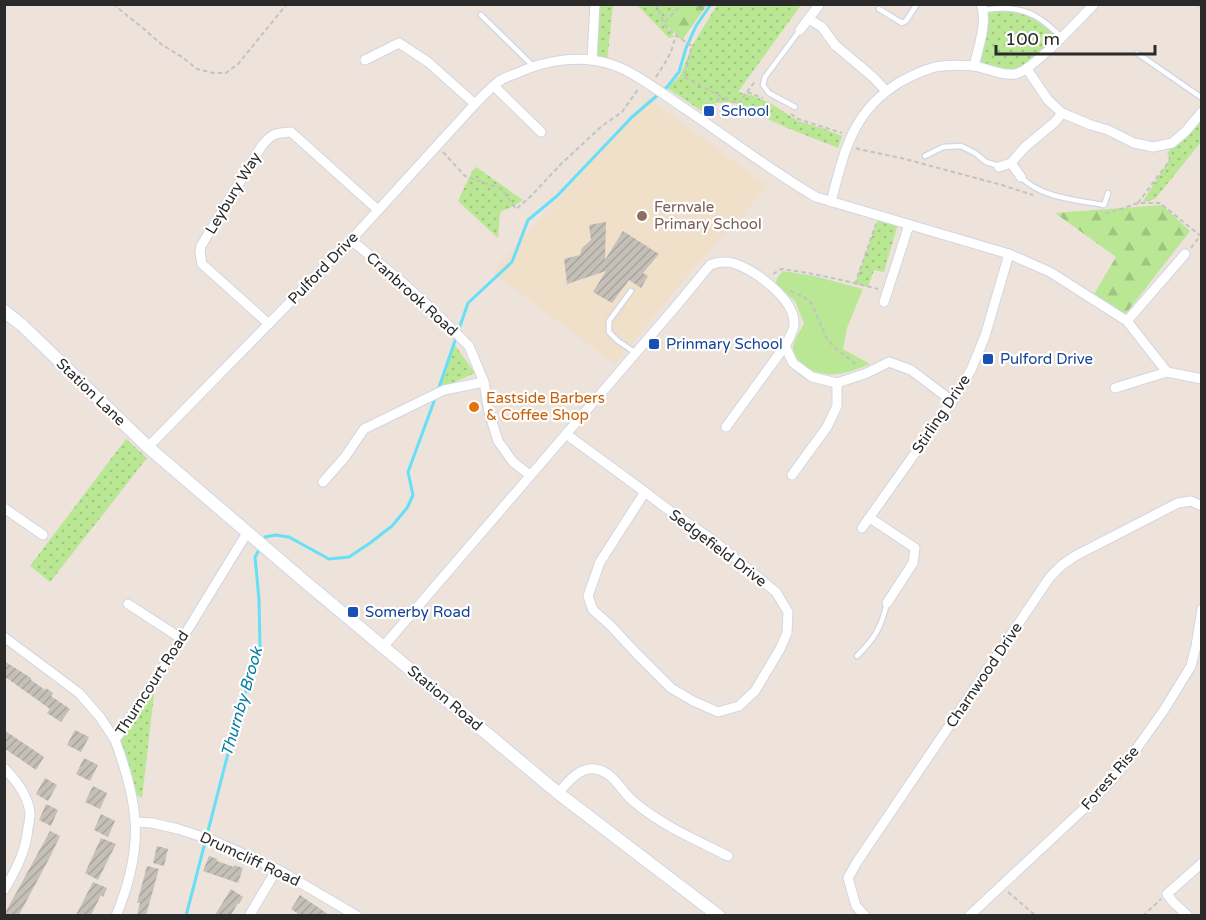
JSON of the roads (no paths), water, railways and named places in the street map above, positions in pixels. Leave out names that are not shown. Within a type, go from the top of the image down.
[{"type":"street","points":[[592,60],[595,4]]},
{"type":"street","points":[[831,202],[841,162],[855,127],[875,100],[886,91],[910,76],[941,66],[974,66],[1001,73],[1016,74],[1027,69],[1094,4]]},
{"type":"street","points":[[800,30],[819,5]]},
{"type":"street","points":[[974,66],[981,37],[982,8]]},
{"type":"street","points":[[809,19],[822,27],[835,45],[886,91]]},
{"type":"street","points":[[365,60],[399,43],[428,62],[475,104]]},
{"type":"street","name":"Pulford Drive","points":[[148,447],[351,240],[494,86],[532,65],[565,59],[592,60],[614,65],[646,83],[816,197],[1009,254],[1050,272],[1127,321],[1167,372]]},
{"type":"street","points":[[1027,69],[1048,100],[1062,113],[1108,130],[1134,143],[1154,147],[1172,143],[1202,112]]},
{"type":"street","points":[[494,86],[541,132]]},
{"type":"street","points":[[999,167],[1011,163],[1062,113]]},
{"type":"street","name":"Leybury Way","points":[[269,324],[202,264],[200,253],[201,246],[268,137],[277,133],[291,132],[378,210]]},
{"type":"street","points":[[1011,163],[1021,177]]},
{"type":"street","points":[[885,302],[909,225]]},
{"type":"street","name":"Cranbrook Road","points":[[351,240],[400,280],[469,346],[484,382],[489,412],[498,441],[513,462],[530,475]]},
{"type":"street","name":"Stirling Drive","points":[[862,528],[952,401],[971,370],[985,336],[1009,254]]},
{"type":"street","points":[[1127,321],[1185,254]]},
{"type":"street","points":[[384,646],[710,265],[716,262],[732,263],[752,272],[767,283],[791,308],[795,326],[785,346],[726,427]]},
{"type":"street","name":"Station Lane","points":[[4,311],[23,326],[178,473]]},
{"type":"street","points":[[785,346],[793,363],[812,377],[837,383],[867,373],[889,362],[911,370],[952,401]]},
{"type":"street","points":[[1115,388],[1167,372],[1202,379]]},
{"type":"street","points":[[323,482],[345,457],[364,429],[444,390],[484,382]]},
{"type":"street","points":[[792,475],[827,427],[837,406],[837,383]]},
{"type":"street","name":"Sedgefield Drive","points":[[566,434],[714,541],[776,592],[788,612],[787,633],[755,692],[739,706],[717,712],[671,688],[593,610],[588,596],[600,562],[645,492]]},
{"type":"street","name":"Station Road","points":[[178,473],[558,793],[719,915]]},
{"type":"street","name":"Charnwood Drive","points":[[866,915],[856,906],[848,878],[1050,577],[1075,556],[1178,503],[1185,501],[1200,504]]},
{"type":"street","points":[[4,508],[43,535]]},
{"type":"street","points":[[870,518],[915,548],[913,563],[887,603]]},
{"type":"street","name":"Thurncourt Road","points":[[116,915],[133,866],[136,822],[132,791],[114,740],[182,639],[248,533]]},
{"type":"street","points":[[128,604],[182,639]]},
{"type":"street","name":"Forest Rise","points":[[969,915],[1090,803],[1137,748],[1191,666],[1202,609]]},
{"type":"street","points":[[4,637],[79,693],[100,717],[114,740]]},
{"type":"street","points":[[4,768],[16,781],[25,797],[30,813],[27,841],[18,867],[4,890]]},
{"type":"street","points":[[558,793],[572,777],[580,772],[597,769],[612,777],[631,800],[656,818],[728,856]]},
{"type":"street","name":"Drumcliff Road","points":[[136,822],[152,823],[212,840],[277,869],[357,915]]},
{"type":"street","points":[[1188,915],[1167,894],[1202,863]]},
{"type":"street","points":[[249,915],[277,869]]},
{"type":"lane","points":[[879,9],[902,22],[906,21],[917,4]]},
{"type":"lane","points":[[982,8],[1013,8],[1035,15],[1062,37]]},
{"type":"lane","points":[[481,15],[532,65]]},
{"type":"lane","points":[[795,107],[769,93],[763,85],[765,77],[800,30]]},
{"type":"lane","points":[[1137,53],[1202,98]]},
{"type":"lane","points":[[925,156],[943,147],[961,146],[986,162],[999,167]]},
{"type":"lane","points":[[1021,177],[1027,183],[1054,196],[1104,205],[1108,194]]},
{"type":"lane","points":[[631,291],[609,321],[609,332],[618,341],[636,352]]},
{"type":"lane","points":[[857,657],[868,646],[881,625],[887,603]]},
{"type":"waterway","points":[[438,390],[468,303],[512,262],[528,220],[557,196],[632,117],[667,87],[679,72],[696,26],[711,4]]},
{"type":"waterway","name":"Thurnby Brook","points":[[263,542],[265,537],[275,535],[289,537],[329,559],[349,557],[392,526],[407,508],[413,495],[408,472],[436,396]]},
{"type":"waterway","name":"Thurnby Brook","points":[[186,916],[238,715],[260,647],[255,557],[260,548]]},
{"type":"place","name":"School","points":[[709,111]]},
{"type":"place","name":"Fernvale Primary School","points":[[642,216]]},
{"type":"place","name":"Prinmary School","points":[[654,344]]},
{"type":"place","name":"Pulford Drive","points":[[988,359]]},
{"type":"place","name":"Eastside Barbers & Coffee Shop","points":[[474,407]]},
{"type":"place","name":"Somerby Road","points":[[353,612]]}]
